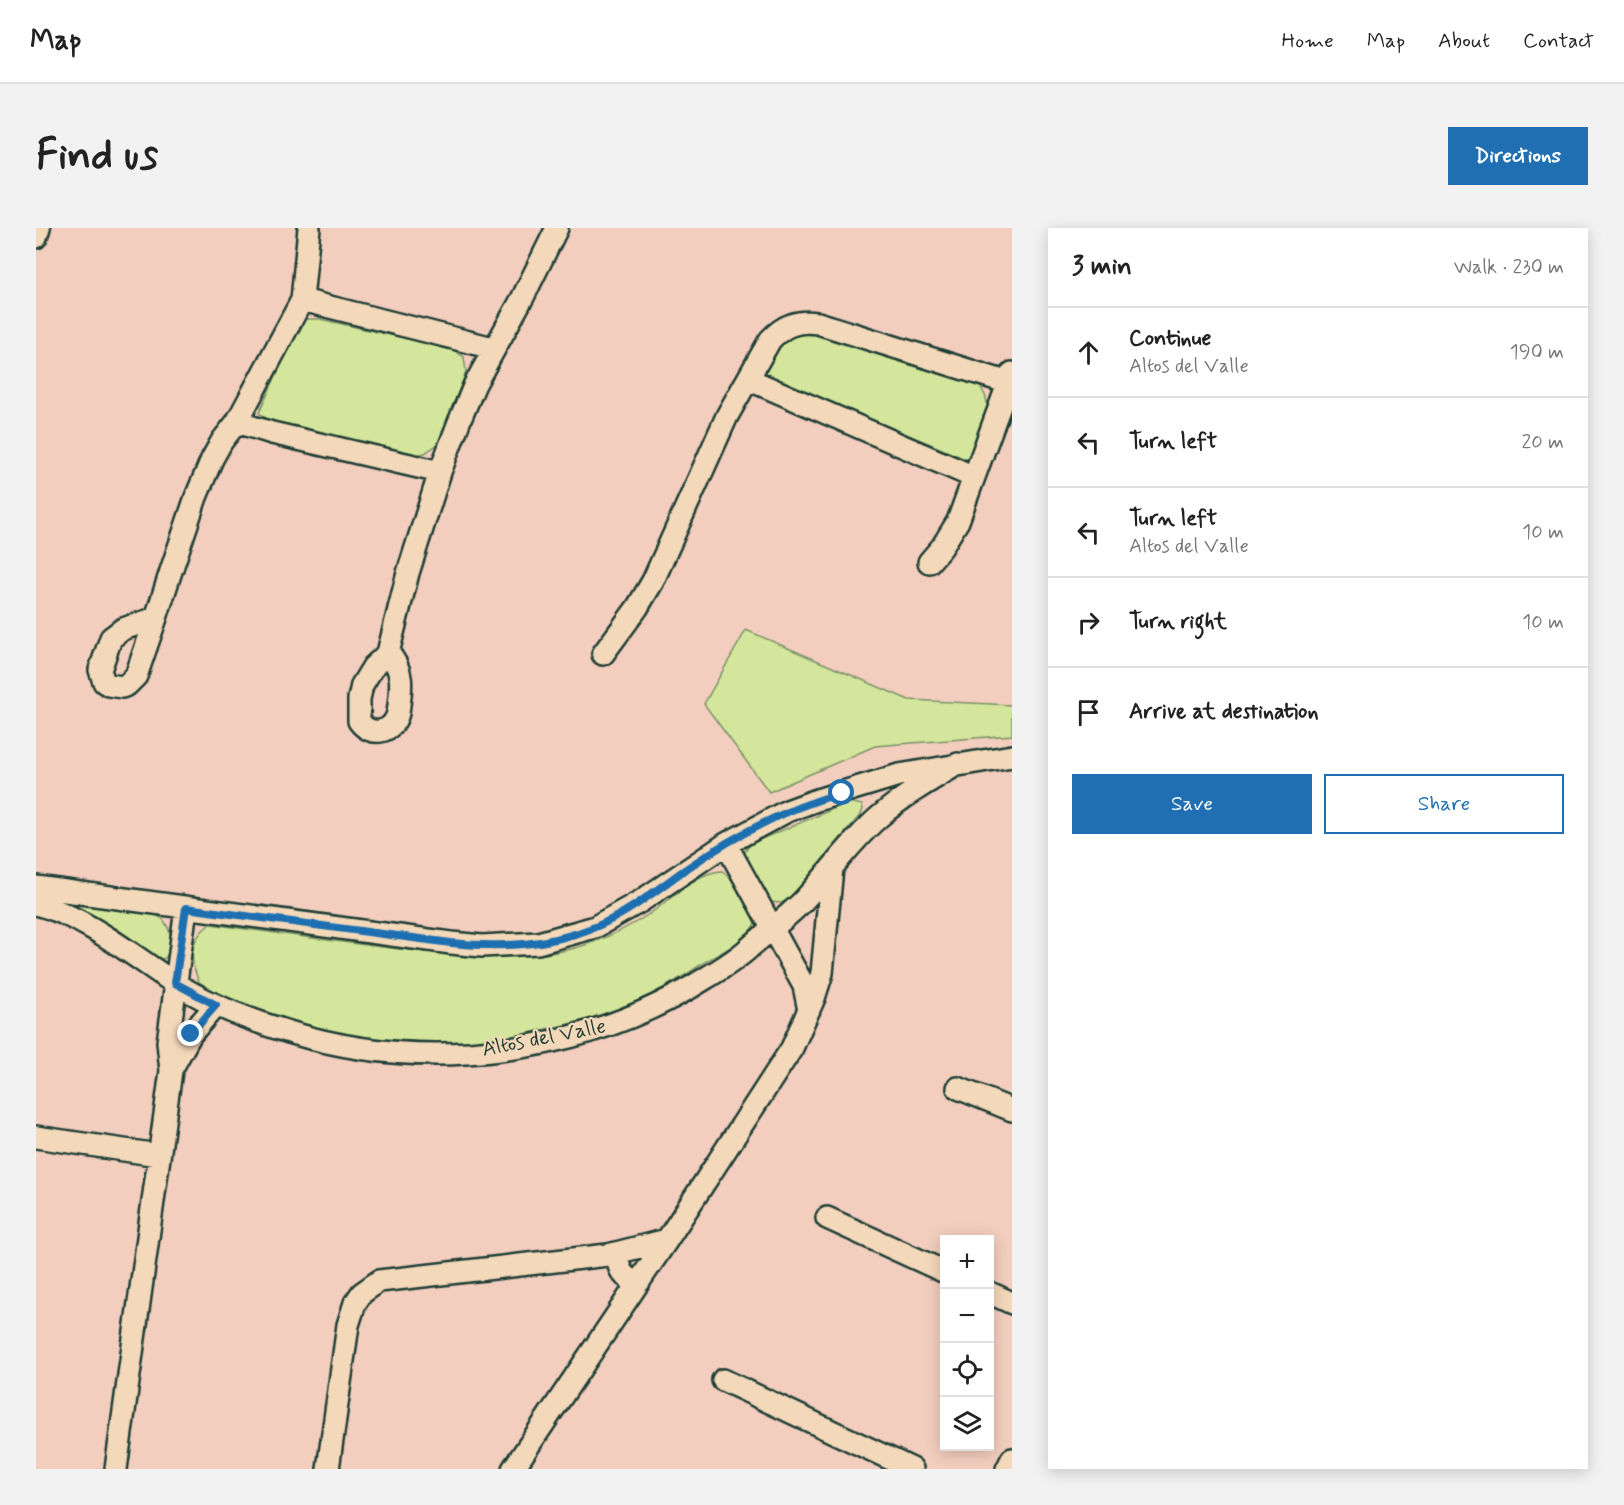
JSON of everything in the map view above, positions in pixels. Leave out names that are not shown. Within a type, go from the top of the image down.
[{"type":"street","points":[[36,237],[39,228]]},
{"type":"street","points":[[156,618],[196,498],[212,459],[237,422],[302,300],[309,228]]},
{"type":"street","points":[[388,653],[405,582],[440,472],[475,384],[523,297],[557,228]]},
{"type":"street","points":[[302,300],[493,348]]},
{"type":"street","points":[[603,654],[637,608],[652,581],[727,416],[770,340],[789,325],[809,322],[828,326],[1010,378],[958,521],[942,547],[928,562]]},
{"type":"street","points":[[748,379],[974,477]]},
{"type":"street","points":[[237,422],[272,434],[440,472]]},
{"type":"street","name":"Altos del Valle","points":[[36,887],[451,943],[482,946],[538,943],[595,927],[617,916],[726,844],[768,820],[817,800],[899,775],[1012,756]]},
{"type":"street","name":"Altos del Valle","points":[[36,903],[99,932],[175,983],[216,1005],[289,1032],[381,1051],[447,1053],[508,1049],[544,1043],[613,1024],[672,999],[747,951],[799,904],[878,818],[919,787],[958,764]]},
{"type":"street","points":[[726,844],[804,986],[809,1010]]},
{"type":"street","points":[[513,1469],[667,1240],[792,1048],[819,984],[824,959],[832,868]]},
{"type":"street","points":[[116,1469],[171,1071],[168,1042],[186,908]]},
{"type":"street","points":[[171,1071],[191,1034],[216,1005]]},
{"type":"street","points":[[958,1088],[1012,1110]]},
{"type":"street","points":[[36,1137],[158,1155]]},
{"type":"street","points":[[827,1218],[940,1270]]},
{"type":"street","points":[[328,1469],[348,1325],[355,1303],[370,1286],[390,1279],[469,1272],[619,1253],[667,1240]]},
{"type":"street","points":[[619,1253],[618,1260],[622,1273],[632,1281],[639,1282]]},
{"type":"street","points":[[994,1295],[1012,1303]]},
{"type":"street","points":[[723,1380],[912,1469]]},
{"type":"street","points":[[1008,1469],[1012,1459]]},
{"type":"green space","points":[[302,319],[320,319],[452,349],[464,357],[466,372],[438,444],[425,453],[415,455],[273,423],[259,413]]},
{"type":"green space","points":[[799,331],[973,380],[982,389],[987,409],[983,429],[968,460],[766,375],[767,365],[775,350],[782,341]]},
{"type":"green space","points":[[746,630],[909,700],[1012,705],[1012,735],[875,746],[769,792],[704,704]]},
{"type":"green space","points":[[850,802],[862,805],[861,814],[789,899],[781,903],[770,902],[745,863],[744,854],[752,843]]},
{"type":"green space","points":[[722,871],[730,877],[741,896],[758,916],[754,925],[742,939],[674,981],[619,1009],[590,1019],[503,1040],[430,1045],[395,1043],[327,1032],[261,1013],[226,999],[199,982],[193,965],[194,943],[210,924],[408,950],[499,957],[544,954],[588,944],[612,935],[658,908],[693,881]]},
{"type":"green space","points":[[73,900],[156,915],[163,919],[168,929],[171,940],[170,950],[164,959],[158,958],[117,929],[72,907],[70,905]]},
{"type":"route","points":[[191,1034],[216,1005],[175,983],[186,908],[451,943],[510,946],[538,943],[570,936],[595,927],[617,916],[684,870],[759,825],[787,811],[842,793]]}]
